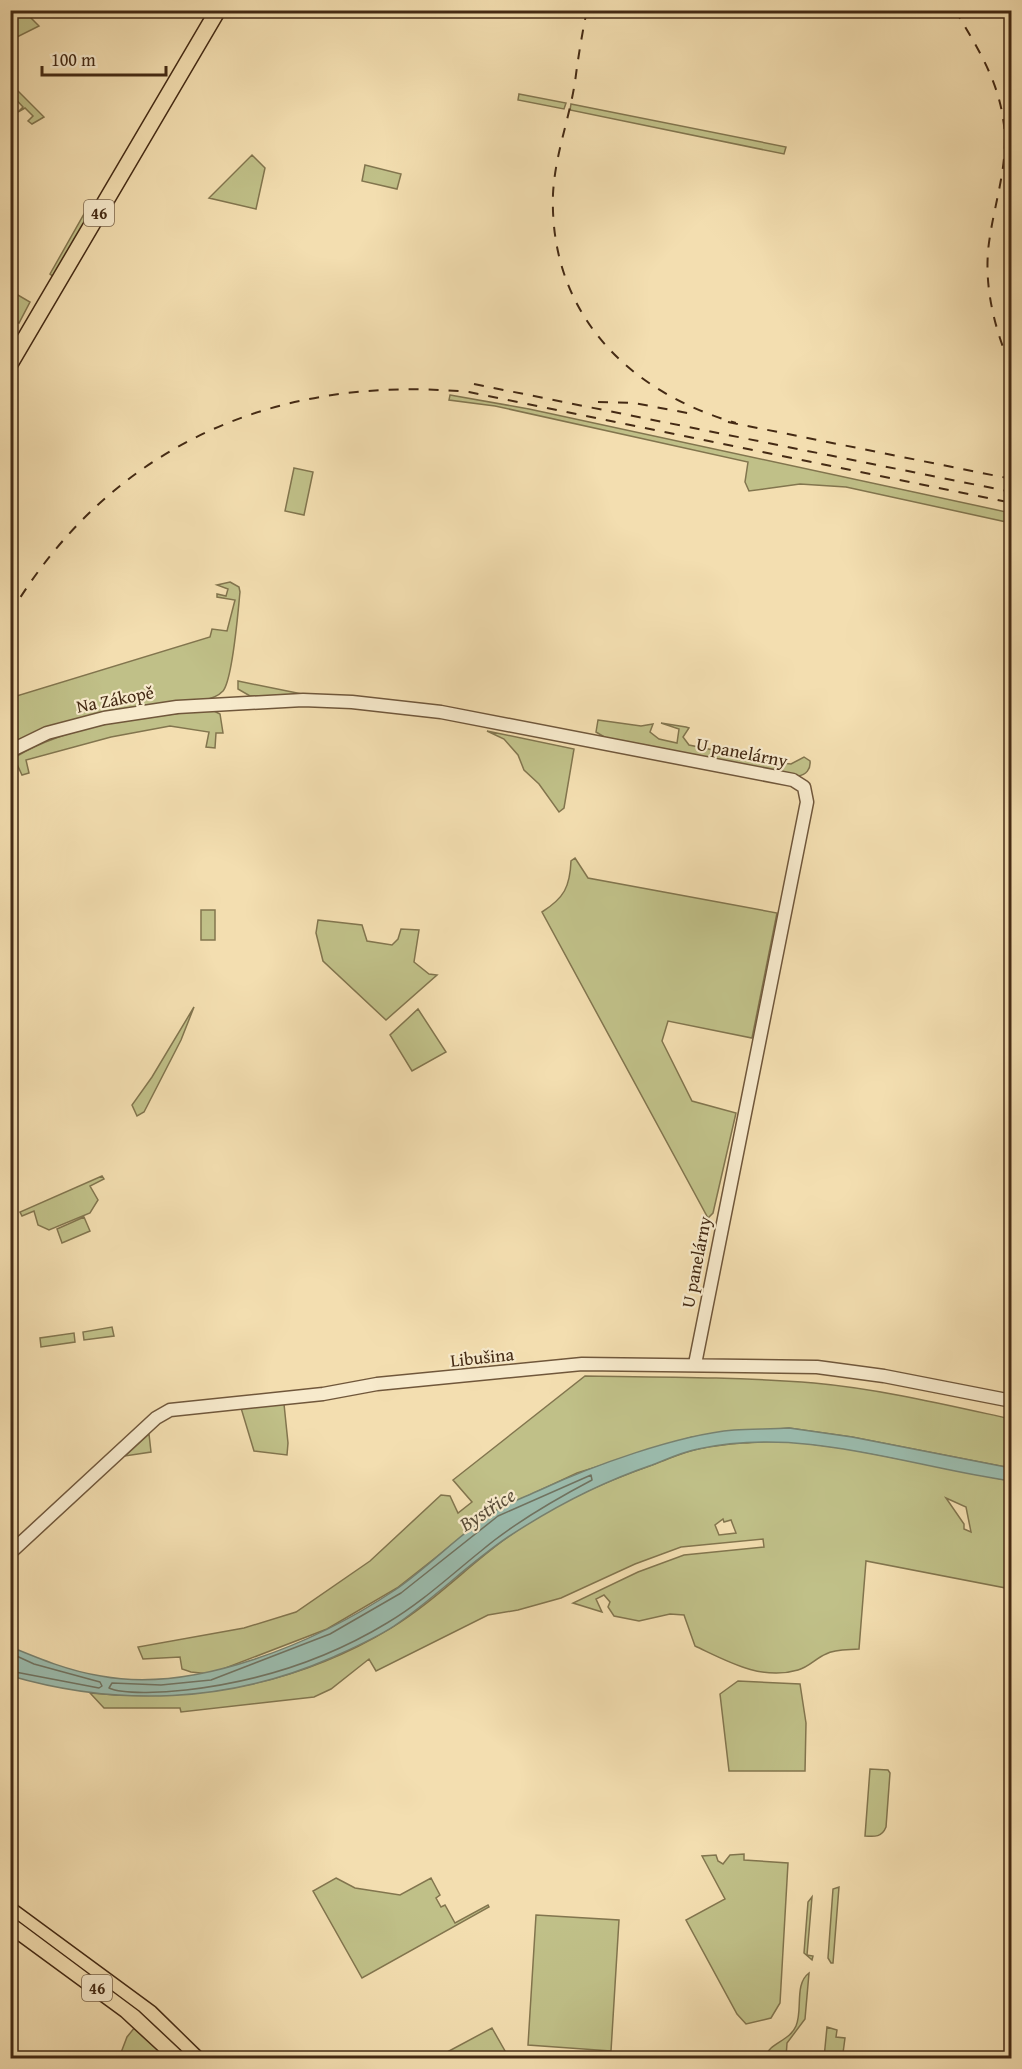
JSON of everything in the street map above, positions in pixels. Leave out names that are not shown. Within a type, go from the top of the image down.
[{"type":"main road","name":"46","points":[[10,364],[218,10]]},
{"type":"main road","points":[[10,1910],[150,2013],[196,2058]]},
{"type":"main road","name":"46","points":[[10,1925],[126,2010],[178,2058]]},
{"type":"street","name":"U panelárny","points":[[230,702],[333,701],[441,712],[793,780],[804,787],[807,802],[695,1364]]},
{"type":"street","name":"Na Zákopě","points":[[10,751],[47,733],[104,718],[230,702]]},
{"type":"street","name":"Libušina","points":[[10,1553],[162,1413],[368,1386],[582,1364],[783,1365],[839,1370],[1011,1401]]},
{"type":"green space","points":[[11,10],[24,11],[39,26],[11,40]]},
{"type":"green space","points":[[11,84],[44,117],[32,124],[28,121],[33,116],[25,108],[18,112],[23,107],[11,94]]},
{"type":"green space","points":[[519,94],[566,103],[564,109],[518,100]]},
{"type":"green space","points":[[571,104],[786,147],[784,154],[570,110]]},
{"type":"green space","points":[[252,155],[265,168],[256,209],[209,198]]},
{"type":"green space","points":[[365,165],[401,174],[397,189],[362,181]]},
{"type":"green space","points":[[84,214],[86,219],[55,278],[50,274]]},
{"type":"green space","points":[[11,291],[30,302],[19,323],[11,317]]},
{"type":"green space","points":[[450,395],[529,409],[1011,513],[1011,523],[846,487],[800,484],[749,491],[745,482],[748,462],[495,406],[449,400]]},
{"type":"green space","points":[[294,468],[313,472],[304,515],[285,511]]},
{"type":"green space","points":[[230,582],[239,587],[240,592],[230,673],[227,684],[218,695],[204,700],[165,703],[86,717],[29,737],[11,746],[10,698],[210,637],[212,629],[227,631],[235,600],[217,597],[217,594],[226,596],[228,589],[217,585]]},
{"type":"green space","points":[[238,681],[307,695],[250,696],[238,689]]},
{"type":"green space","points":[[212,710],[220,714],[223,733],[216,733],[215,748],[206,747],[209,732],[170,726],[111,737],[26,760],[29,773],[22,775],[15,760],[17,756],[39,745],[87,728]]},
{"type":"green space","points":[[598,720],[641,726],[653,724],[650,732],[659,739],[677,743],[679,729],[661,723],[686,727],[689,728],[683,737],[689,745],[791,764],[804,757],[810,761],[810,767],[806,773],[798,776],[606,738],[596,732]]},
{"type":"green space","points":[[487,731],[574,749],[564,808],[559,812],[539,784],[524,770],[518,755],[504,739]]},
{"type":"green space","points":[[575,858],[588,878],[777,913],[752,1038],[668,1021],[662,1041],[692,1101],[736,1113],[713,1213],[708,1218],[542,912],[561,897],[569,878],[571,861]]},
{"type":"green space","points":[[201,910],[215,910],[215,940],[201,940]]},
{"type":"green space","points":[[318,920],[362,925],[367,941],[392,945],[398,939],[401,929],[419,930],[414,962],[429,974],[437,975],[386,1020],[323,961],[316,933]]},
{"type":"green space","points":[[194,1007],[181,1040],[144,1112],[137,1116],[132,1105],[152,1077]]},
{"type":"green space","points":[[418,1009],[446,1052],[412,1071],[390,1035]]},
{"type":"green space","points":[[102,1176],[104,1179],[90,1186],[98,1200],[90,1213],[49,1230],[38,1225],[34,1211],[22,1216],[20,1212]]},
{"type":"green space","points":[[84,1217],[90,1231],[62,1243],[57,1229]]},
{"type":"green space","points":[[112,1327],[114,1336],[84,1340],[83,1332]]},
{"type":"green space","points":[[74,1333],[75,1342],[41,1347],[40,1338]]},
{"type":"green space","points":[[585,1376],[728,1378],[814,1383],[888,1393],[963,1408],[1011,1419],[1011,1468],[852,1437],[789,1428],[692,1437],[577,1473],[495,1511],[397,1588],[327,1629],[210,1674],[182,1669],[180,1657],[143,1659],[138,1647],[244,1628],[296,1612],[370,1561],[441,1495],[450,1496],[458,1513],[472,1502],[453,1480]]},
{"type":"green space","points":[[284,1404],[287,1455],[254,1451],[241,1408]]},
{"type":"green space","points":[[149,1434],[151,1452],[125,1456]]},
{"type":"green space","points":[[788,1441],[850,1449],[1011,1481],[1011,1589],[866,1561],[859,1649],[830,1652],[802,1669],[784,1673],[745,1668],[695,1646],[684,1615],[670,1614],[639,1621],[614,1616],[608,1607],[610,1602],[604,1595],[596,1599],[602,1612],[573,1603],[638,1572],[684,1555],[764,1547],[763,1539],[681,1547],[635,1564],[561,1598],[518,1610],[488,1615],[376,1671],[369,1659],[331,1689],[314,1697],[181,1712],[180,1708],[104,1708],[90,1693],[168,1695],[207,1692],[283,1676],[320,1663],[391,1628],[421,1608],[505,1539],[540,1516],[577,1496],[692,1450],[731,1444]],"holes":[[[946,1498],[966,1507],[971,1532],[964,1529],[964,1524]],[[723,1519],[724,1522],[731,1520],[736,1533],[719,1535],[715,1525]]]},
{"type":"green space","points":[[738,1681],[800,1684],[806,1723],[805,1771],[729,1771],[720,1694]]},
{"type":"green space","points":[[870,1769],[888,1770],[890,1773],[886,1827],[878,1836],[865,1836]]},
{"type":"green space","points":[[744,1854],[744,1860],[788,1863],[780,2003],[771,2018],[746,2024],[737,2014],[686,1920],[725,1899],[702,1856],[716,1855],[718,1861],[723,1864],[730,1855]]},
{"type":"green space","points":[[336,1878],[355,1888],[400,1895],[431,1878],[440,1895],[436,1898],[441,1907],[445,1905],[455,1923],[488,1905],[489,1907],[362,1978],[313,1891]]},
{"type":"green space","points":[[839,1887],[833,1963],[831,1963],[828,1958],[833,1889]]},
{"type":"green space","points":[[812,1897],[807,1955],[813,1956],[812,1960],[804,1953],[808,1902]]},
{"type":"green space","points":[[536,1915],[619,1920],[611,2051],[528,2045]]},
{"type":"green space","points":[[809,1973],[805,2019],[787,2043],[786,2058],[765,2058],[771,2048],[789,2036],[796,2026],[800,1990],[804,1978]]},
{"type":"green space","points":[[135,2027],[168,2058],[119,2058],[127,2037]]},
{"type":"green space","points":[[827,2027],[837,2030],[836,2037],[845,2038],[843,2053],[867,2056],[870,2053],[872,2058],[824,2058]]},
{"type":"green space","points":[[492,2028],[509,2058],[436,2058]]},
{"type":"water","points":[[789,1428],[852,1437],[1011,1468],[1011,1481],[816,1445],[777,1442],[738,1443],[698,1449],[614,1479],[560,1505],[493,1547],[394,1626],[347,1651],[292,1673],[213,1692],[172,1696],[92,1693],[11,1676],[11,1647],[78,1671],[138,1680],[176,1677],[215,1670],[254,1659],[293,1645],[364,1609],[408,1581],[495,1511],[561,1481],[635,1453],[687,1438],[734,1430]]},
{"type":"tram line","points":[[10,1915],[139,2011],[189,2058]]},
{"type":"railway","points":[[587,10],[554,180],[555,237],[565,276],[581,311],[602,342],[630,368],[661,391],[697,409],[736,423]]},
{"type":"railway","points":[[955,10],[991,75],[1003,118],[1004,163],[990,236],[988,270],[991,305],[1012,370]]},
{"type":"railway","points":[[474,384],[1012,492]]},
{"type":"railway","points":[[10,614],[51,555],[97,505],[149,465],[205,433],[266,410],[330,395],[398,389],[469,392],[1012,503]]},
{"type":"railway","points":[[598,402],[634,403],[693,414]]},
{"type":"railway","points":[[728,422],[1012,479]]},
{"type":"water label","name":"Bystřice","points":[[487,1509]]}]
